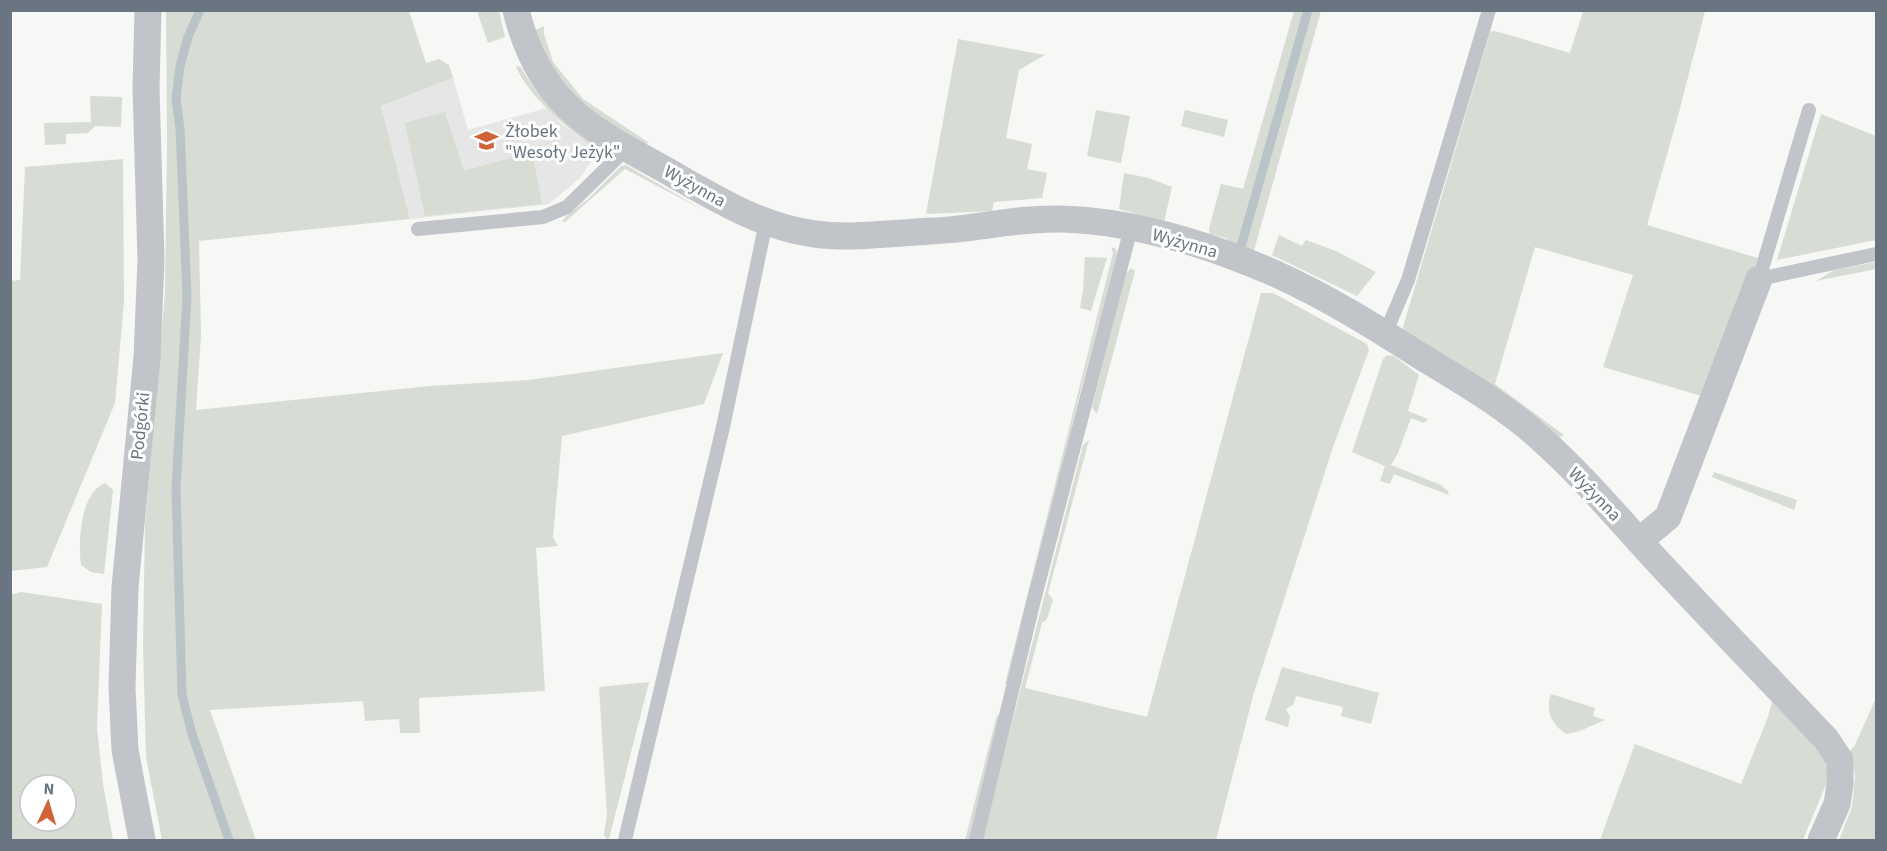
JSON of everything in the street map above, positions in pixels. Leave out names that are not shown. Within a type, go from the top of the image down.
[{"type":"street","name":"Podgórki","points":[[142,840],[125,750],[122,687],[125,587],[147,357],[151,261],[146,88],[148,10]]},
{"type":"street","name":"Wyżynna","points":[[516,10],[533,62],[568,107],[592,127],[627,148],[720,201],[766,222],[812,234],[853,236],[960,229],[1020,220],[1060,219],[1131,228],[1212,249],[1278,275],[1385,333],[1492,401],[1539,436],[1599,496],[1826,739],[1840,759],[1840,784],[1837,804],[1821,840]]},
{"type":"street","points":[[1639,541],[1668,518],[1760,279]]},
{"type":"lane","points":[[1385,333],[1408,280],[1489,10]]},
{"type":"lane","points":[[1809,110],[1760,279],[1876,254]]},
{"type":"lane","points":[[418,229],[543,217],[567,207],[627,148]]},
{"type":"lane","points":[[625,840],[723,427],[766,222]]},
{"type":"lane","points":[[976,840],[1033,604],[1131,228]]},
{"type":"shaded area","points":[[166,11],[409,11],[426,63],[439,59],[449,65],[453,78],[381,106],[410,219],[199,241],[201,335],[196,410],[430,386],[529,380],[723,353],[704,404],[562,436],[553,537],[558,546],[536,548],[545,691],[419,698],[420,733],[400,733],[399,719],[365,721],[363,701],[210,710],[256,840],[162,840],[146,757],[143,645],[145,525],[165,293]]},
{"type":"shaded area","points":[[477,11],[499,11],[505,37],[488,43]]},
{"type":"shaded area","points":[[1294,11],[1321,11],[1253,254],[1229,242],[1226,238],[1210,234],[1209,229],[1221,184],[1243,189]]},
{"type":"shaded area","points":[[1583,11],[1705,11],[1647,225],[1758,258],[1705,397],[1603,367],[1633,275],[1535,247],[1495,384],[1564,435],[1556,439],[1404,333],[1403,327],[1490,32],[1502,33],[1570,53]]},
{"type":"shaded area","points":[[544,26],[544,34],[553,62],[583,99],[649,143],[643,144],[600,119],[580,102],[550,68],[533,31]]},
{"type":"shaded area","points":[[958,39],[1045,55],[1019,70],[1006,138],[1032,144],[1027,169],[1047,173],[1042,198],[994,202],[992,211],[926,214]]},
{"type":"shaded area","points":[[517,66],[521,67],[528,80],[546,101],[598,147],[598,151],[541,102],[523,79]]},
{"type":"shaded area","name":"Żłobek \"Wesoły Jeżyk\"","points":[[453,78],[468,130],[547,108],[562,124],[598,151],[580,178],[549,204],[410,219],[381,106]]},
{"type":"shaded area","points":[[90,96],[122,97],[121,127],[95,126],[88,133],[66,134],[66,144],[45,145],[44,123],[91,122]]},
{"type":"shaded area","points":[[1096,110],[1130,116],[1121,163],[1087,156]]},
{"type":"shaded area","points":[[1185,110],[1228,120],[1224,137],[1181,126]]},
{"type":"shaded area","points":[[445,112],[464,171],[532,152],[542,204],[425,216],[405,123]]},
{"type":"shaded area","points":[[1821,114],[1876,136],[1876,240],[1777,260]]},
{"type":"shaded area","points":[[123,159],[124,301],[115,403],[47,567],[11,571],[10,281],[20,280],[25,167]]},
{"type":"shaded area","points":[[626,165],[703,210],[625,169],[565,222],[562,222],[621,166]]},
{"type":"shaded area","points":[[1124,173],[1149,178],[1172,187],[1164,222],[1119,209]]},
{"type":"shaded area","points":[[1279,235],[1302,246],[1306,240],[1336,251],[1376,272],[1357,296],[1272,255]]},
{"type":"shaded area","points":[[1111,247],[1116,249],[1117,254],[1008,684],[1005,684],[1113,253]]},
{"type":"shaded area","points":[[1085,257],[1107,258],[1091,311],[1080,308]]},
{"type":"shaded area","points":[[1876,262],[1876,269],[1816,281],[1834,270]]},
{"type":"shaded area","points":[[1131,268],[1135,271],[1097,414],[1092,407],[1126,274]]},
{"type":"shaded area","points":[[1261,293],[1273,293],[1367,344],[1369,350],[1333,447],[1253,696],[1216,840],[982,840],[1083,445],[1089,440],[1048,593],[1053,600],[1047,619],[1042,623],[1025,688],[1147,717]]},
{"type":"shaded area","points":[[1387,355],[1394,356],[1419,375],[1408,411],[1428,419],[1424,423],[1411,418],[1391,465],[1441,485],[1449,495],[1394,474],[1390,484],[1380,481],[1385,466],[1352,452],[1383,359]]},
{"type":"shaded area","points":[[1714,472],[1797,500],[1794,510],[1712,477]]},
{"type":"shaded area","points":[[105,483],[113,490],[104,574],[91,572],[81,565],[80,544],[82,519],[90,497],[97,488]]},
{"type":"shaded area","points":[[21,592],[102,604],[97,727],[103,784],[113,840],[11,840],[10,595]]},
{"type":"shaded area","points":[[1282,667],[1379,693],[1371,724],[1341,716],[1343,707],[1296,696],[1293,705],[1286,709],[1290,717],[1288,727],[1265,720]]},
{"type":"shaded area","points":[[649,682],[609,839],[607,839],[604,835],[607,814],[599,687]]},
{"type":"shaded area","points":[[1551,694],[1595,708],[1593,716],[1605,720],[1566,734],[1557,726],[1549,712]]},
{"type":"shaded area","points":[[1876,698],[1876,840],[1839,840],[1852,807],[1855,775],[1850,751],[1855,745]]},
{"type":"shaded area","points":[[1772,702],[1825,757],[1829,777],[1803,840],[1600,840],[1635,744],[1741,784]]},
{"type":"shaded area","points":[[997,715],[1000,716],[969,840],[965,840]]},
{"type":"waterway","points":[[200,10],[188,37],[180,66],[176,99],[180,129],[187,296],[176,488],[182,695],[192,734],[229,840]]},
{"type":"waterway","points":[[1242,243],[1308,10]]},
{"type":"place","name":"Żłobek \"Wesoły Jeżyk\"","points":[[487,141]]}]
